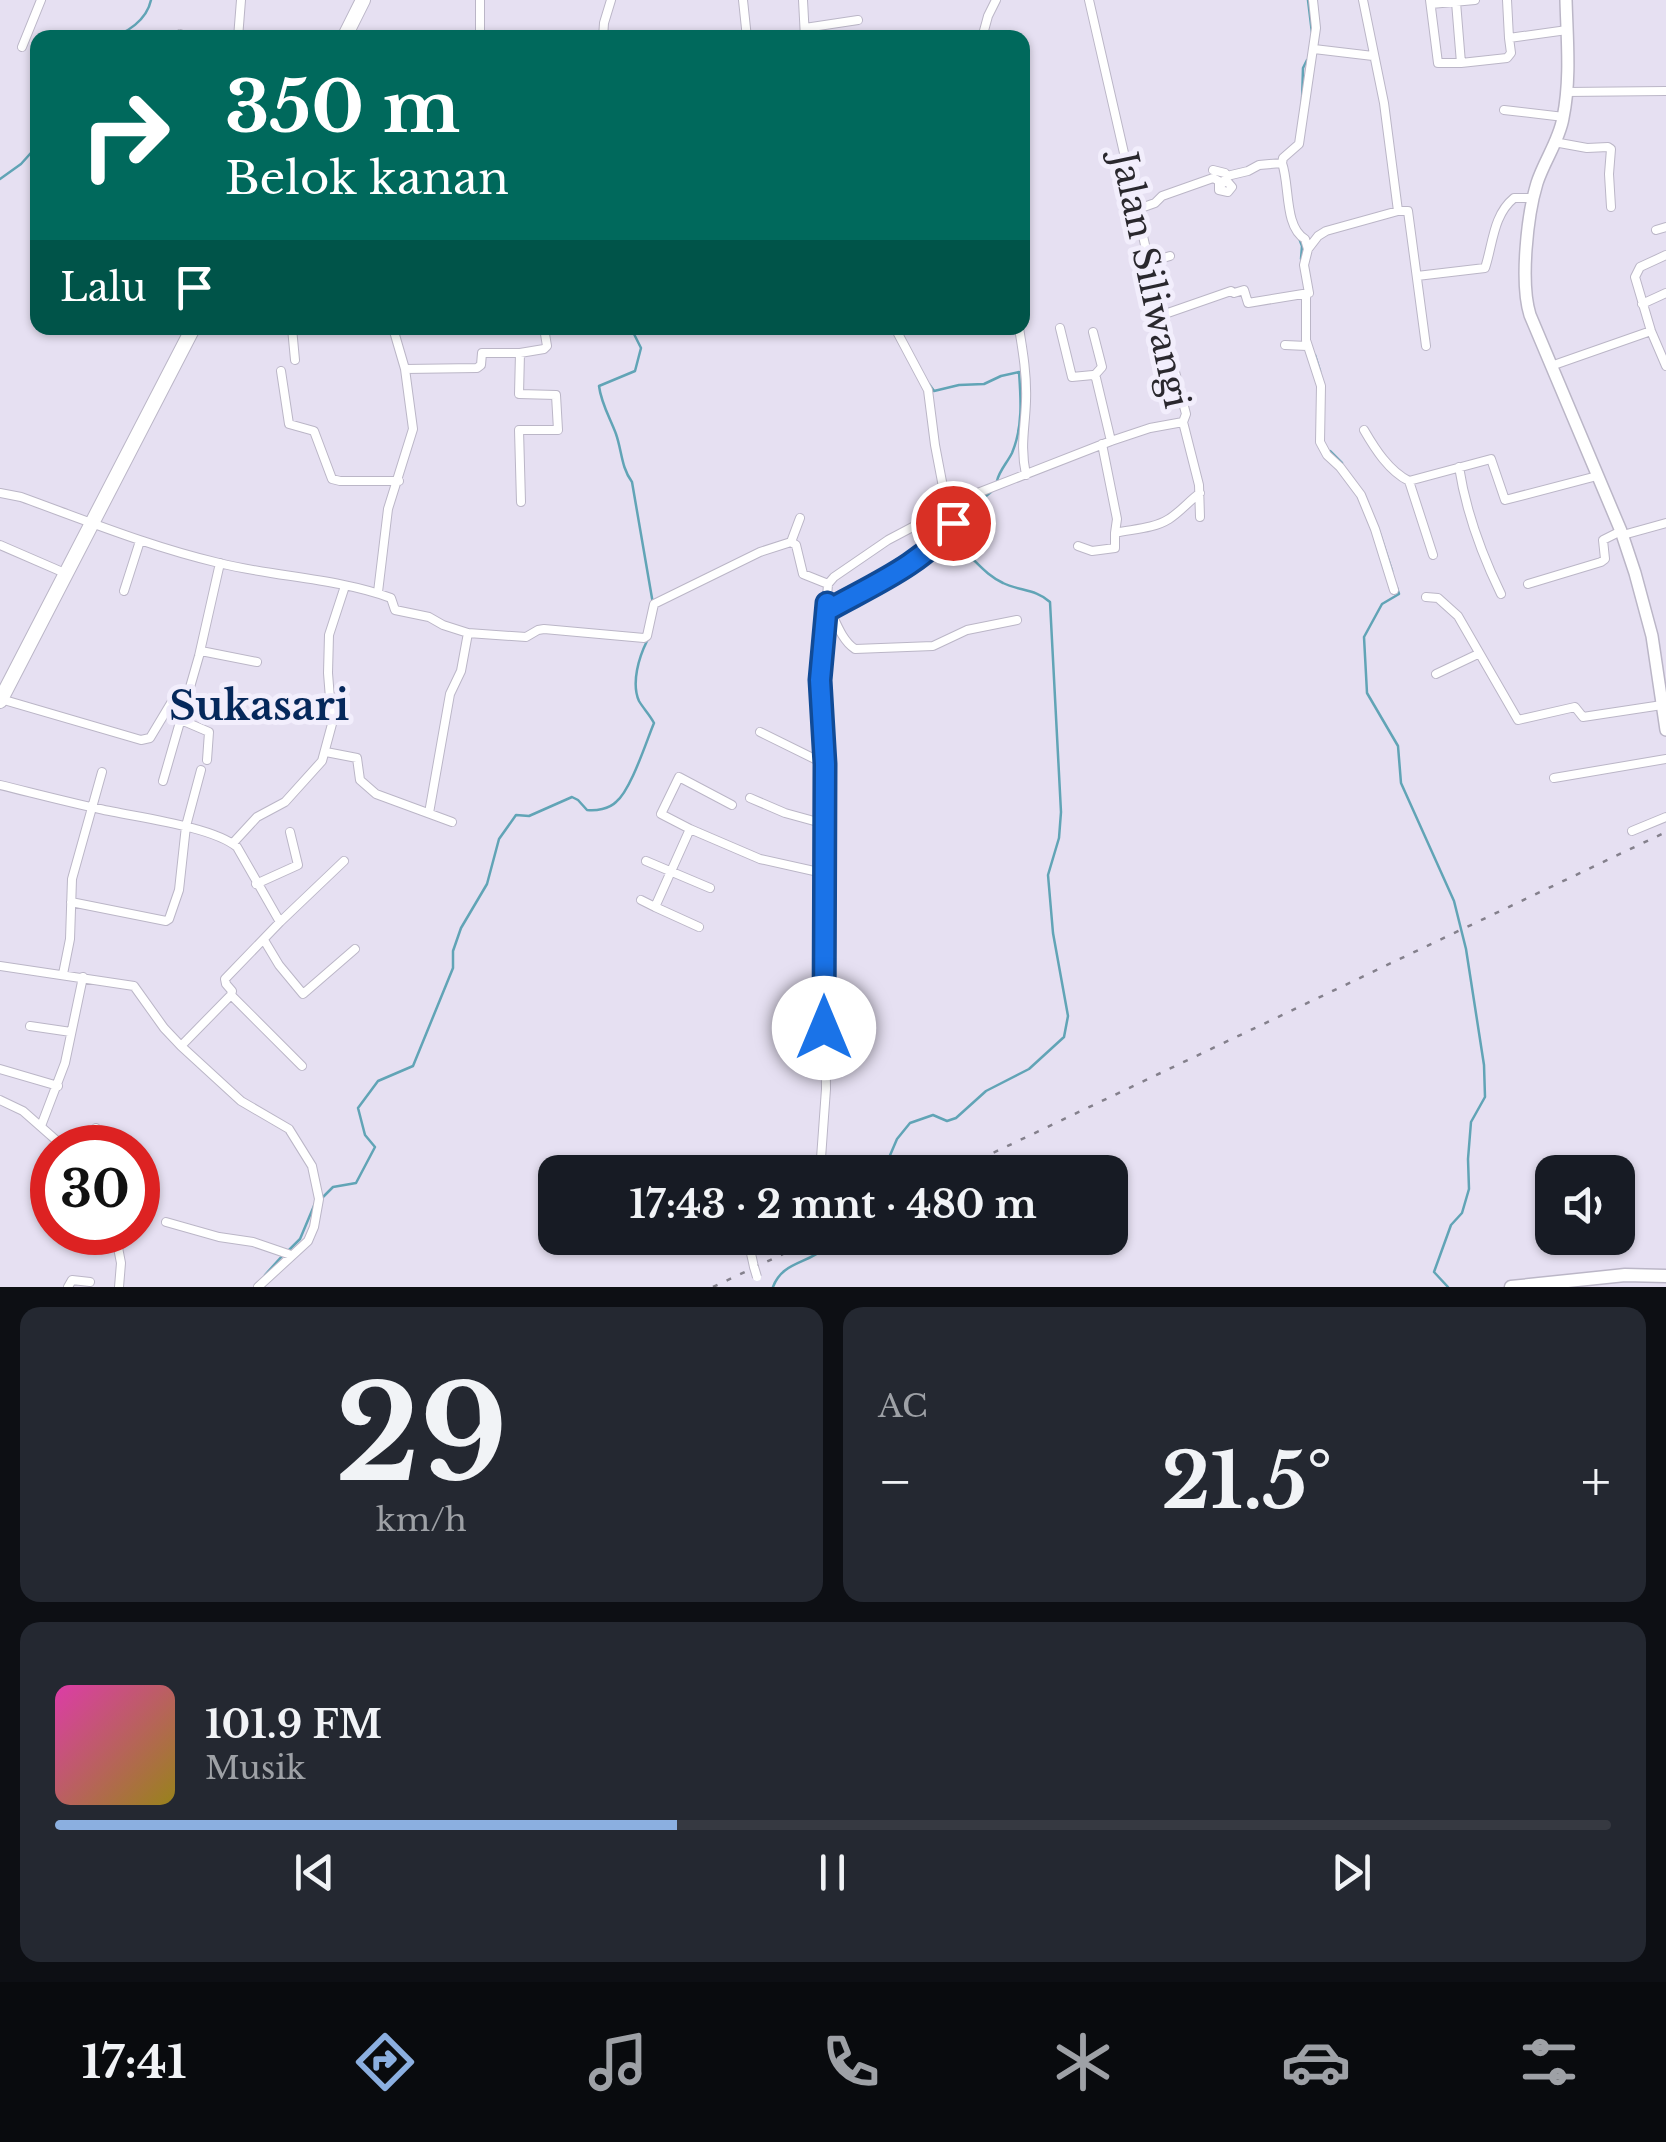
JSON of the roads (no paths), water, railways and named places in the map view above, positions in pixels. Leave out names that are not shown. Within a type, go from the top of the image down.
[{"type":"highway","points":[[348,30],[363,0]]},
{"type":"highway","points":[[1,700],[189,335]]},
{"type":"main road","points":[[1511,1287],[1666,1276]]},
{"type":"street","points":[[22,48],[41,0]]},
{"type":"street","points":[[239,30],[241,0]]},
{"type":"street","points":[[480,0],[480,30]]},
{"type":"street","points":[[603,30],[611,0]]},
{"type":"street","points":[[743,0],[746,30]]},
{"type":"street","points":[[804,0],[805,30]]},
{"type":"street","points":[[984,30],[996,0]]},
{"type":"street","name":"Jalan Siliwangi","points":[[828,584],[888,540],[962,501],[1106,442],[1183,422],[1186,412],[1090,0]]},
{"type":"street","points":[[1308,249],[1305,238],[1292,224],[1282,163],[1299,144],[1314,49],[1314,0]]},
{"type":"street","points":[[1363,0],[1384,103],[1398,211]]},
{"type":"street","points":[[1475,0],[1430,2],[1438,63],[1509,57],[1507,0]]},
{"type":"street","points":[[1566,0],[1564,117],[1533,198],[1524,290],[1530,315],[1636,572],[1652,636],[1666,730]]},
{"type":"street","points":[[1456,2],[1461,63]]},
{"type":"street","points":[[817,30],[858,20]]},
{"type":"street","points":[[1509,38],[1567,30]]},
{"type":"street","points":[[1314,49],[1373,56]]},
{"type":"street","points":[[1566,92],[1666,91]]},
{"type":"street","points":[[1504,110],[1564,117]]},
{"type":"street","points":[[1554,142],[1611,149],[1611,207]]},
{"type":"street","points":[[1138,209],[1183,187],[1248,172],[1260,164],[1282,163]]},
{"type":"street","points":[[1213,170],[1224,173],[1224,179]]},
{"type":"street","points":[[1418,276],[1486,268],[1492,238],[1505,207],[1514,198],[1533,198]]},
{"type":"street","points":[[1394,590],[1361,495],[1327,456],[1320,442],[1320,386],[1306,346],[1304,265],[1308,249],[1318,236],[1398,211],[1410,214],[1426,346]]},
{"type":"street","points":[[1656,230],[1666,227]]},
{"type":"street","points":[[1666,255],[1636,270],[1635,277],[1666,366]]},
{"type":"street","points":[[1150,262],[1170,256]]},
{"type":"street","points":[[1162,315],[1231,290],[1244,290],[1248,303],[1307,293]]},
{"type":"street","points":[[1642,304],[1666,293]]},
{"type":"street","points":[[1060,328],[1072,377],[1094,376],[1102,367],[1093,332]]},
{"type":"street","points":[[1551,366],[1651,331]]},
{"type":"street","points":[[293,335],[295,360]]},
{"type":"street","points":[[378,592],[388,508],[414,429],[405,369],[395,335]]},
{"type":"street","points":[[405,369],[477,368],[482,353],[520,353],[545,348],[544,335]]},
{"type":"street","points":[[899,335],[928,390],[947,508]]},
{"type":"street","points":[[1020,335],[1026,376],[1022,446],[1026,475]]},
{"type":"street","points":[[1288,345],[1306,346]]},
{"type":"street","points":[[520,353],[519,394],[556,396],[558,430],[519,430],[520,502]]},
{"type":"street","points":[[281,371],[289,424],[314,432],[332,479],[399,481]]},
{"type":"street","points":[[1078,546],[1092,550],[1115,548],[1117,520],[1094,376]]},
{"type":"street","points":[[1183,422],[1200,492],[1200,518]]},
{"type":"street","points":[[1364,430],[1379,454],[1409,481],[1491,459],[1505,500],[1597,476]]},
{"type":"street","points":[[1458,467],[1468,514],[1501,594]]},
{"type":"street","points":[[1409,481],[1433,555]]},
{"type":"street","points":[[1115,533],[1134,532],[1165,522],[1200,492]]},
{"type":"street","points":[[0,493],[22,497],[140,541],[220,563],[378,592],[391,598],[395,610],[468,633],[526,636],[544,629],[644,638],[654,604],[791,542],[800,518]]},
{"type":"street","points":[[829,606],[931,548],[953,523],[962,501]]},
{"type":"street","points":[[1528,584],[1601,562],[1605,559],[1604,540],[1666,523]]},
{"type":"street","points":[[124,591],[140,541]]},
{"type":"street","points":[[791,542],[796,545],[803,574],[828,584],[820,680],[825,764],[826,1089],[821,1155]]},
{"type":"street","points":[[0,545],[67,574]]},
{"type":"street","points":[[163,780],[220,563]]},
{"type":"street","points":[[233,844],[258,817],[278,806],[306,781],[326,752],[332,724],[329,634],[345,586]]},
{"type":"street","points":[[1426,597],[1438,598],[1458,616],[1518,720],[1575,708],[1583,717],[1662,705]]},
{"type":"street","points":[[829,606],[855,649],[933,646],[967,630],[1017,620]]},
{"type":"street","points":[[429,814],[450,694],[461,671],[468,633]]},
{"type":"street","points":[[200,650],[257,662]]},
{"type":"street","points":[[1436,674],[1478,654]]},
{"type":"street","points":[[1,700],[141,740],[150,738],[171,703]]},
{"type":"street","points":[[181,720],[209,732],[207,760]]},
{"type":"street","points":[[760,732],[825,764]]},
{"type":"street","points":[[326,752],[357,758],[360,780],[376,794],[452,822]]},
{"type":"street","points":[[1554,778],[1666,758]]},
{"type":"street","points":[[71,902],[170,918],[179,890],[186,826],[201,770]]},
{"type":"street","points":[[63,974],[70,939],[72,879],[102,772]]},
{"type":"street","points":[[732,805],[679,777],[661,814],[760,859],[824,873]]},
{"type":"street","points":[[0,785],[186,826],[226,839],[233,844],[280,922]]},
{"type":"street","points":[[750,798],[825,824]]},
{"type":"street","points":[[1632,831],[1666,817]]},
{"type":"street","points":[[655,906],[690,829]]},
{"type":"street","points":[[256,884],[297,866],[290,832]]},
{"type":"street","points":[[646,860],[710,888]]},
{"type":"street","points":[[302,1066],[232,996],[226,979],[344,861]]},
{"type":"street","points":[[641,900],[699,926]]},
{"type":"street","points":[[264,940],[303,994],[355,950]]},
{"type":"street","points":[[0,966],[131,985],[181,1046],[241,1100],[289,1129],[312,1166],[319,1199],[314,1227],[308,1241],[258,1287]]},
{"type":"street","points":[[41,1125],[58,1086],[83,977]]},
{"type":"street","points":[[181,1046],[232,996]]},
{"type":"street","points":[[30,1026],[70,1032]]},
{"type":"street","points":[[0,1069],[58,1086]]},
{"type":"street","points":[[0,1100],[40,1125]]},
{"type":"street","points":[[166,1222],[253,1242],[291,1256]]},
{"type":"street","points":[[119,1255],[119,1287]]},
{"type":"street","points":[[751,1255],[758,1282]]},
{"type":"street","points":[[68,1287],[72,1280],[90,1282]]},
{"type":"waterway","points":[[127,30],[141,20],[151,0]]},
{"type":"waterway","points":[[1308,0],[1312,33]]},
{"type":"waterway","points":[[1302,101],[1303,68],[1307,60]]},
{"type":"waterway","points":[[0,179],[30,154]]},
{"type":"waterway","points":[[1299,238],[1301,259]]},
{"type":"waterway","points":[[634,335],[641,348],[635,371],[599,386],[632,482],[653,604]]},
{"type":"waterway","points":[[1315,355],[1320,371]]},
{"type":"waterway","points":[[929,384],[934,391],[984,384],[1019,372],[1018,433],[997,481]]},
{"type":"waterway","points":[[1330,451],[1342,463]]},
{"type":"waterway","points":[[890,1155],[910,1123],[933,1115],[947,1121],[956,1118],[986,1091],[1029,1069],[1064,1037],[1068,1016],[1053,933],[1048,875],[1059,838],[1061,812],[1050,602],[997,580],[964,551],[969,517],[991,492]]},
{"type":"waterway","points":[[1379,531],[1392,571]]},
{"type":"waterway","points":[[1397,588],[1399,594],[1382,604],[1364,637],[1367,693],[1398,746],[1401,783],[1454,901],[1466,949],[1484,1065],[1485,1097],[1471,1122],[1469,1189],[1434,1272],[1448,1287]]},
{"type":"waterway","points":[[323,1197],[333,1187],[356,1183],[375,1147],[365,1135],[358,1108],[378,1081],[413,1066],[453,968],[453,951],[461,928],[487,884],[499,839],[516,815],[529,816],[572,797],[587,810],[602,809],[622,796],[654,723],[639,701],[636,686],[647,641]]},
{"type":"waterway","points":[[289,1250],[300,1239],[316,1201]]},
{"type":"waterway","points":[[265,1275],[283,1255]]},
{"type":"waterway","points":[[773,1287],[782,1273],[814,1255]]},
{"type":"railway","points":[[989,1155],[1666,832]]},
{"type":"railway","points":[[713,1287],[781,1255]]},
{"type":"district","name":"Sukasari","points":[[259,706]]}]
